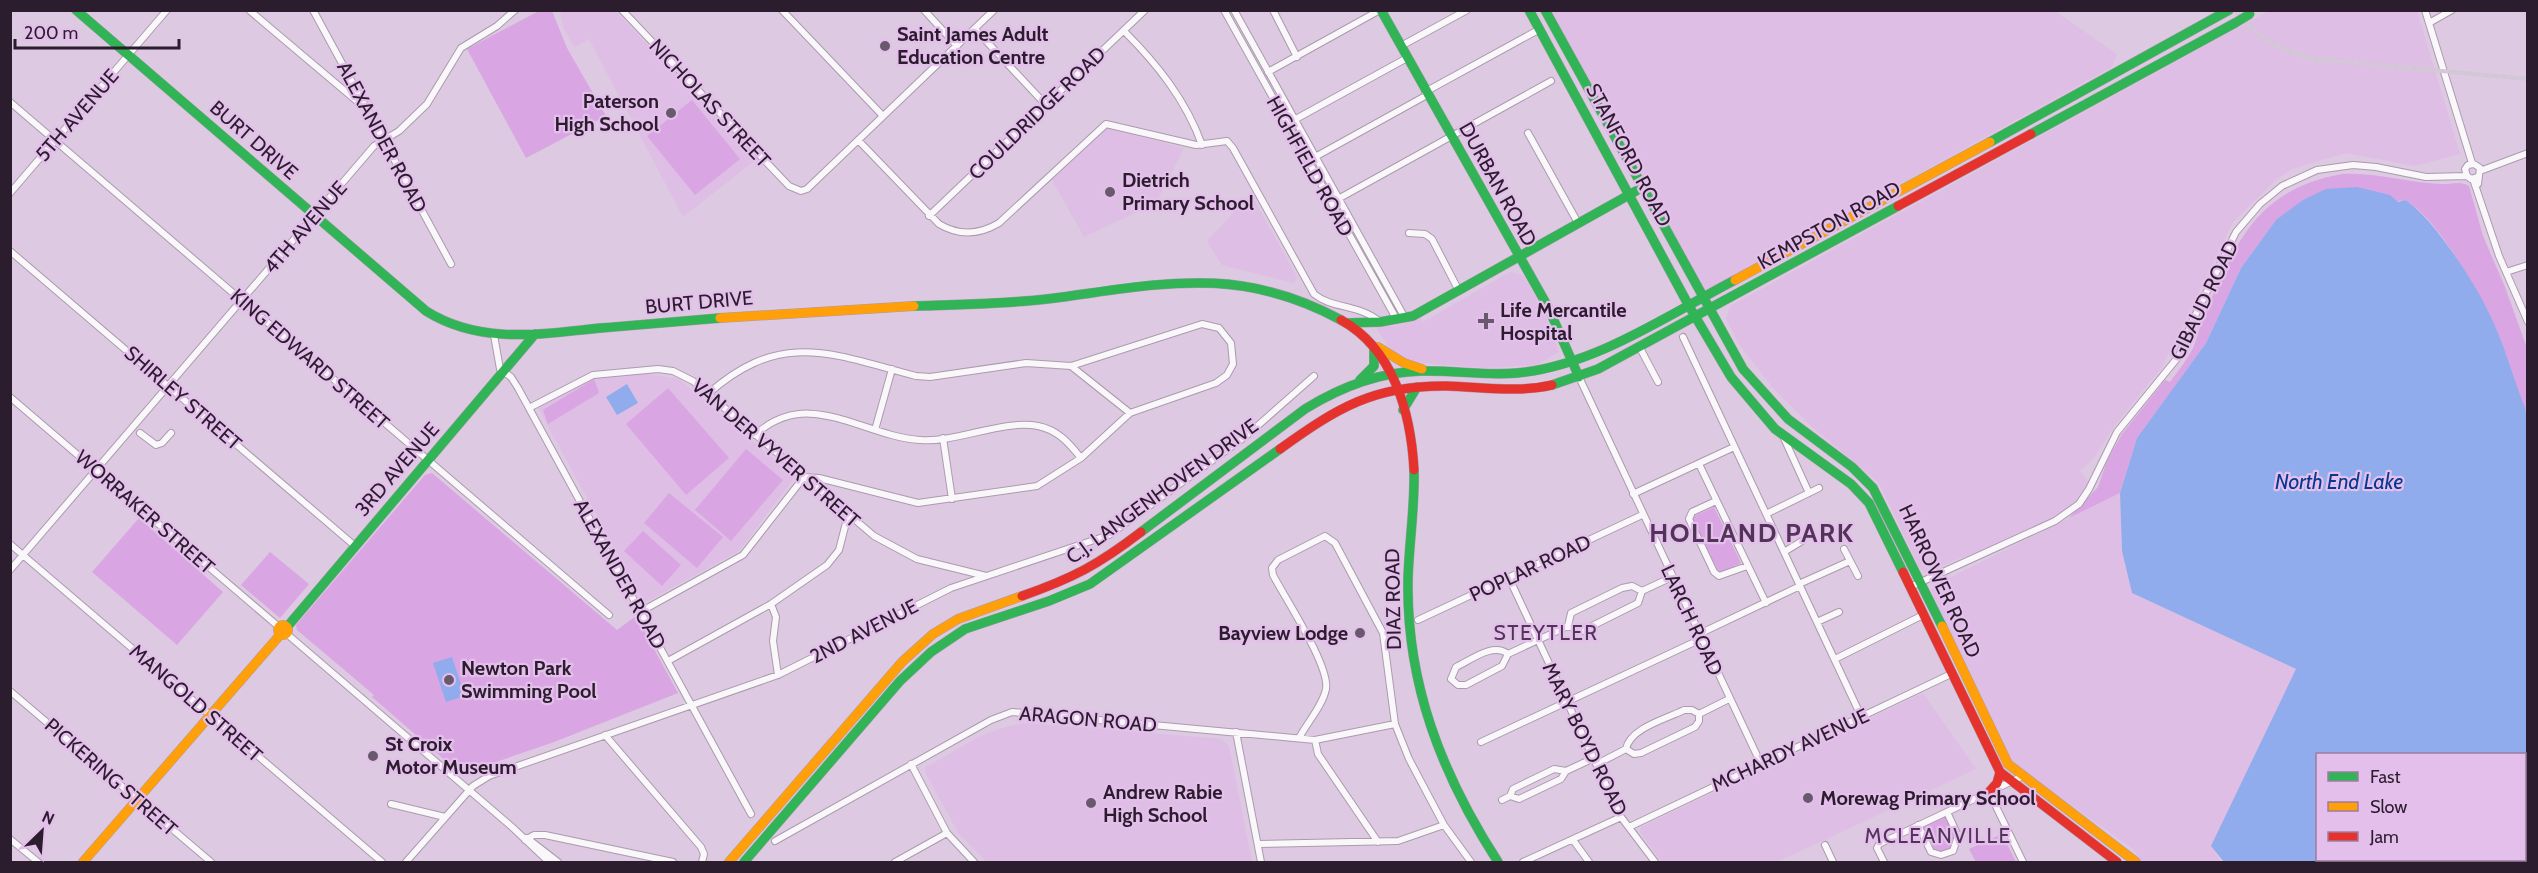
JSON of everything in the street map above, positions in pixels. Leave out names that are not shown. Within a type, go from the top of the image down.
[{"type":"main road","name":"BURT DRIVE","points":[[76,10],[434,317],[456,327],[494,335],[535,334],[842,308],[1029,300],[1181,281],[1215,282],[1252,287],[1298,301],[1344,322],[1374,344],[1391,374],[1396,390]]},
{"type":"main road","name":"DURBAN ROAD","points":[[1380,10],[1548,307],[1579,377]]},
{"type":"main road","name":"STANFORD ROAD","points":[[1529,10],[1696,318]]},
{"type":"main road","name":"STANFORD ROAD","points":[[1545,10],[1710,310]]},
{"type":"main road","name":"KEMPSTON ROAD","points":[[1391,374],[1436,371],[1518,373],[1572,363],[1622,342],[2229,11]]},
{"type":"main road","name":"KEMPSTON ROAD","points":[[1396,390],[1417,387],[1518,389],[1553,385],[1579,377],[1696,318],[2254,12]]},
{"type":"main road","points":[[1344,322],[1380,322],[1401,319],[1459,291],[1642,188]]},
{"type":"main road","name":"HARROWER ROAD","points":[[1710,310],[1743,369],[1772,404],[1872,484],[1922,583],[2002,755],[2021,777],[2136,862]]},
{"type":"main road","name":"HARROWER ROAD","points":[[1696,318],[1719,358],[1749,402],[1782,435],[1862,494],[1874,511],[2000,772],[2010,782],[2117,862]]},
{"type":"main road","points":[[1683,325],[1691,324],[1696,328],[1712,354],[1719,358]]},
{"type":"main road","name":"3RD AVENUE","points":[[83,862],[504,373],[535,334]]},
{"type":"main road","points":[[1374,344],[1404,363],[1436,371]]},
{"type":"main road","points":[[1339,390],[1370,374],[1375,363],[1374,344]]},
{"type":"main road","name":"C.J. LANGENHOVEN DRIVE","points":[[729,862],[895,670],[933,634],[971,613],[1084,572],[1226,470],[1305,409],[1339,390],[1391,374]]},
{"type":"main road","points":[[1403,410],[1417,387]]},
{"type":"main road","name":"C.J. LANGENHOVEN DRIVE","points":[[744,862],[900,681],[941,644],[975,625],[1049,601],[1090,584],[1318,420],[1354,401],[1396,390]]},
{"type":"main road","name":"DIAZ ROAD","points":[[1396,390],[1414,459],[1408,595],[1410,644],[1416,679],[1429,728],[1443,764],[1469,818],[1497,862]]},
{"type":"main road","points":[[1949,669],[1957,660]]},
{"type":"main road","points":[[1989,792],[2000,772]]},
{"type":"street","name":"5TH AVENUE","points":[[10,193],[167,10]]},
{"type":"street","points":[[249,10],[365,108]]},
{"type":"street","name":"ALEXANDER ROAD","points":[[313,10],[451,264]]},
{"type":"street","name":"4TH AVENUE","points":[[10,570],[374,146],[415,118],[428,104],[461,48],[497,26],[515,10]]},
{"type":"street","points":[[782,10],[883,116]]},
{"type":"street","points":[[924,10],[957,45]]},
{"type":"street","points":[[994,10],[858,140],[929,216],[945,228],[959,232],[977,233],[993,227],[1106,124],[1202,145],[1224,140],[1233,148],[1314,294],[1331,302],[1355,307],[1380,322]]},
{"type":"street","name":"COULDRIDGE ROAD","points":[[929,216],[1145,10]]},
{"type":"street","name":"HIGHFIELD ROAD","points":[[1224,10],[1401,319]]},
{"type":"street","name":"HIGHFIELD ROAD","points":[[1234,10],[1401,319]]},
{"type":"street","points":[[1273,10],[1297,57]]},
{"type":"street","points":[[1268,72],[1380,10]]},
{"type":"street","points":[[1401,46],[1467,10]]},
{"type":"street","points":[[2425,10],[2472,171],[2506,272],[2528,322]]},
{"type":"street","points":[[2429,23],[2452,10]]},
{"type":"street","name":"NICHOLAS STREET","points":[[627,12],[789,186],[801,191],[807,189],[858,140]]},
{"type":"street","points":[[975,29],[1046,105]]},
{"type":"street","points":[[1315,157],[1540,29]]},
{"type":"street","points":[[1124,31],[1169,82],[1194,125],[1202,145]]},
{"type":"street","points":[[1294,120],[1407,58]]},
{"type":"street","points":[[1338,199],[1551,81]]},
{"type":"street","points":[[340,89],[353,84]]},
{"type":"street","name":"KING EDWARD STREET","points":[[10,102],[609,615]]},
{"type":"street","points":[[1528,133],[1578,223]]},
{"type":"street","name":"GIBAUD ROAD","points":[[1910,587],[2055,521],[2079,504],[2089,489],[2117,432],[2176,362],[2234,237],[2256,209],[2282,186],[2310,172],[2338,166],[2369,166],[2426,177],[2457,176],[2528,153]]},
{"type":"street","points":[[1409,233],[1425,234],[1432,239],[1459,291]]},
{"type":"street","name":"SHIRLEY STREET","points":[[10,250],[355,546]]},
{"type":"street","points":[[2506,272],[2528,265]]},
{"type":"street","points":[[640,612],[742,555],[804,477],[819,478],[914,503],[1037,486],[1081,458],[1130,413],[1221,380],[1233,364],[1231,342],[1219,328],[1197,324],[1071,366],[1019,364],[923,377],[828,353],[792,352],[762,359],[741,369],[708,394]]},
{"type":"street","name":"ALEXANDER ROAD","points":[[494,335],[499,366],[513,380],[529,408],[751,814]]},
{"type":"street","points":[[1683,337],[1861,716]]},
{"type":"street","points":[[1640,348],[1658,382]]},
{"type":"street","points":[[1071,366],[1130,413]]},
{"type":"street","points":[[875,430],[892,369]]},
{"type":"street","name":"VAN DER VYVER STREET","points":[[529,408],[585,378],[644,370],[673,371],[693,381],[874,536],[916,559],[987,576]]},
{"type":"street","name":"2ND AVENUE","points":[[406,862],[469,791],[489,776],[778,675],[878,622],[951,588],[1120,530],[1246,436],[1314,376]]},
{"type":"street","name":"LARCH ROAD","points":[[1579,377],[1761,764]]},
{"type":"street","name":"WORRAKER STREET","points":[[10,397],[469,791],[558,862]]},
{"type":"street","points":[[755,435],[774,421],[806,413],[832,417],[875,430],[922,440],[1033,425],[1061,436],[1081,458]]},
{"type":"street","points":[[140,433],[156,445],[162,443],[171,433]]},
{"type":"street","points":[[1782,435],[1809,493]]},
{"type":"street","points":[[943,438],[952,499]]},
{"type":"street","points":[[1633,494],[1734,447]]},
{"type":"street","points":[[1699,464],[1766,603]]},
{"type":"street","points":[[1766,514],[1819,488]]},
{"type":"street","points":[[1716,501],[1692,512],[1690,517],[1704,550],[1719,576],[1747,566]]},
{"type":"street","points":[[668,661],[771,604],[836,556],[848,515]]},
{"type":"street","name":"POPLAR ROAD","points":[[1418,620],[1642,515]]},
{"type":"street","points":[[1299,738],[1325,693],[1326,677],[1319,658],[1273,575],[1272,568],[1278,560],[1321,537],[1330,538],[1335,543],[1382,628],[1395,724],[1416,777],[1444,825],[1471,862]]},
{"type":"street","points":[[1784,552],[1802,541]]},
{"type":"street","name":"MANGOLD STREET","points":[[10,544],[382,862]]},
{"type":"street","points":[[1844,549],[1858,576]]},
{"type":"street","points":[[1481,742],[1850,561]]},
{"type":"street","points":[[1508,654],[1501,650],[1492,650],[1456,667],[1449,680],[1458,685],[1466,685],[1502,666],[1508,654],[1568,626],[1582,630],[1596,624],[1638,603],[1642,591],[1672,577]]},
{"type":"street","name":"MARY BOYD ROAD","points":[[1509,578],[1621,817],[1655,862]]},
{"type":"street","points":[[1568,626],[1571,613],[1622,588],[1632,586],[1642,591]]},
{"type":"street","points":[[771,604],[776,617],[773,641],[778,675]]},
{"type":"street","points":[[1817,622],[1839,612]]},
{"type":"street","points":[[1835,659],[1923,615]]},
{"type":"street","name":"MCHARDY AVENUE","points":[[1629,827],[1861,716],[1949,669]]},
{"type":"street","name":"PICKERING STREET","points":[[10,691],[211,862]]},
{"type":"street","points":[[1698,714],[1729,699]]},
{"type":"street","points":[[1692,710],[1698,714],[1699,722],[1695,727],[1641,753],[1634,754],[1626,749],[1629,739],[1636,733],[1684,711],[1692,710]]},
{"type":"street","name":"ARAGON ROAD","points":[[775,841],[991,720],[1017,711],[1315,740],[1395,724]]},
{"type":"street","points":[[1236,732],[1262,862]]},
{"type":"street","points":[[605,735],[701,847],[705,856],[702,862]]},
{"type":"street","points":[[1315,740],[1318,754],[1378,842]]},
{"type":"street","points":[[1510,796],[1512,789],[1554,769],[1566,771],[1626,749]]},
{"type":"street","points":[[910,764],[947,833],[974,862]]},
{"type":"street","points":[[1502,800],[1510,796],[1519,799],[1561,779],[1566,771]]},
{"type":"street","points":[[1884,862],[1877,848],[1882,843],[2021,777]]},
{"type":"street","points":[[1989,792],[2023,862]]},
{"type":"street","points":[[391,804],[445,817]]},
{"type":"street","points":[[1918,825],[1931,852],[1941,855],[1953,851],[1958,836],[1947,812]]},
{"type":"street","points":[[1523,862],[1621,817]]},
{"type":"street","points":[[1258,844],[1405,840],[1444,825]]},
{"type":"street","points":[[894,862],[947,833]]},
{"type":"street","points":[[527,839],[545,835],[673,862]]},
{"type":"street","points":[[10,839],[38,862]]},
{"type":"street","name":"WORRAKER STREET","points":[[527,839],[549,862]]},
{"type":"street","points":[[1573,840],[1589,862]]},
{"type":"street","points":[[1825,845],[1833,862]]},
{"type":"shaded area","points":[[539,11],[552,11],[567,48],[606,116],[526,158],[467,49]]},
{"type":"shaded area","name":"Paterson High School","points":[[560,11],[615,11],[758,158],[683,217],[589,39],[574,47],[563,27]]},
{"type":"shaded area","points":[[1551,11],[2055,11],[2117,54],[2112,67],[1703,293]]},
{"type":"shaded area","points":[[2269,11],[2417,11],[2460,154],[2415,166],[2346,153],[2292,169],[2277,179],[2233,222],[2162,367],[2115,425],[2093,459],[2080,471],[2090,484],[2084,496],[2056,520],[1926,572],[1920,569],[1879,483],[1811,426],[1774,389],[1738,343],[1726,318],[1730,306]]},
{"type":"shaded area","points":[[692,100],[740,159],[695,195],[647,136]]},
{"type":"shaded area","name":"Dietrich Primary School","points":[[1107,128],[1184,148],[1156,203],[1084,237],[1052,180]]},
{"type":"shaded area","points":[[2342,174],[2429,183],[2462,183],[2469,186],[2483,236],[2505,287],[2527,348],[2527,425],[2511,369],[2481,302],[2444,239],[2424,216],[2405,200],[2276,220],[2241,268],[2206,343],[2137,438],[2120,493],[2069,518],[2098,487],[2107,461],[2122,434],[2165,380],[2170,382],[2188,357],[2228,263],[2254,222],[2270,206],[2290,192],[2313,181]]},
{"type":"shaded area","points":[[1251,194],[1297,277],[1294,283],[1222,265],[1207,241]]},
{"type":"shaded area","name":"Life Mercantile Hospital","points":[[1510,272],[1523,275],[1543,309],[1559,352],[1536,365],[1484,368],[1423,363],[1401,357],[1387,345],[1377,329],[1376,326],[1397,326],[1420,318],[1423,322]]},
{"type":"shaded area","points":[[643,373],[679,379],[792,475],[792,481],[739,551],[648,601],[643,600],[538,408],[588,379]]},
{"type":"shaded area","points":[[594,379],[599,393],[548,424],[543,410]]},
{"type":"shaded area","points":[[668,388],[729,458],[686,495],[626,424]]},
{"type":"shaded area","points":[[746,449],[783,480],[731,541],[695,510]]},
{"type":"shaded area","points":[[432,473],[617,630],[636,616],[678,693],[554,742],[461,774],[372,697],[374,695],[297,630],[296,625],[425,475]]},
{"type":"shaded area","points":[[669,493],[723,537],[697,568],[644,523]]},
{"type":"shaded area","points":[[2120,493],[2122,551],[2132,593],[2296,669],[2212,846],[2221,862],[2142,862],[2133,849],[2019,769],[2004,748],[1931,591],[1933,586]]},
{"type":"shaded area","points":[[1714,507],[1741,563],[1719,573],[1693,520],[1694,516]]},
{"type":"shaded area","points":[[139,518],[223,592],[177,645],[92,572]]},
{"type":"shaded area","points":[[643,531],[681,565],[662,586],[624,551]]},
{"type":"shaded area","points":[[270,552],[309,584],[280,618],[241,585]]},
{"type":"shaded area","name":"Morewag Primary School","points":[[1923,693],[1976,769],[1777,862],[1662,862],[1640,832],[1641,827]]},
{"type":"shaded area","name":"Andrew Rabie High School","points":[[1024,723],[1222,739],[1229,746],[1252,862],[987,862],[959,834],[925,772],[926,767],[979,737],[1001,728]]},
{"type":"shaded area","points":[[1942,817],[1947,818],[1957,837],[1953,849],[1942,854],[1930,849],[1922,830],[1923,826]]},
{"type":"shaded area","points":[[2002,834],[2016,862],[1976,862],[1969,849]]},
{"type":"water","name":"North End Lake","points":[[2357,187],[2390,195],[2398,202],[2405,200],[2416,208],[2440,235],[2474,285],[2504,348],[2525,408],[2528,425],[2527,760],[2526,768],[2526,753],[2316,753],[2316,861],[2498,862],[2224,862],[2211,846],[2296,669],[2132,593],[2122,551],[2120,493],[2137,438],[2206,343],[2241,268],[2276,220],[2303,200],[2326,189]]},
{"type":"water","points":[[627,384],[638,403],[617,415],[606,397]]},
{"type":"water","name":"Newton Park Swimming Pool","points":[[452,657],[465,696],[446,702],[433,663]]},
{"type":"railway","points":[[2235,10],[2251,28],[2270,42],[2290,52],[2313,59],[2528,79]]},
{"type":"traffic: fast","points":[[76,10],[426,311],[447,322],[468,329],[511,335],[720,318]]},
{"type":"traffic: fast","points":[[1381,10],[1548,307],[1579,377]]},
{"type":"traffic: fast","points":[[1529,10],[1689,306],[1731,377],[1775,429],[1851,484],[1869,503],[1903,572]]},
{"type":"traffic: fast","points":[[1545,10],[1743,369],[1788,419],[1852,467],[1873,488],[1942,626]]},
{"type":"traffic: fast","points":[[1990,142],[2229,10]]},
{"type":"traffic: fast","points":[[2235,23],[2250,14]]},
{"type":"traffic: fast","points":[[2031,134],[2235,23]]},
{"type":"traffic: fast","points":[[1347,323],[1380,322],[1413,316],[1636,191]]},
{"type":"traffic: fast","points":[[1552,385],[1598,369],[1898,206]]},
{"type":"traffic: fast","points":[[1141,532],[1305,409],[1360,382],[1406,372],[1505,374],[1546,368],[1602,350],[1630,337],[1735,280]]},
{"type":"traffic: fast","points":[[914,306],[1014,302],[1161,284],[1196,283],[1231,285],[1266,291],[1303,302],[1341,320]]},
{"type":"traffic: fast","points":[[287,627],[535,334]]},
{"type":"traffic: fast","points":[[1360,380],[1374,366],[1374,347]]},
{"type":"traffic: fast","points":[[1403,410],[1417,387]]},
{"type":"traffic: fast","points":[[744,862],[900,681],[931,652],[965,629],[1049,601],[1090,584],[1280,449]]},
{"type":"traffic: fast","points":[[1414,470],[1408,579],[1413,655],[1431,727],[1444,762],[1460,796],[1498,862]]},
{"type":"traffic: slow","points":[[1735,280],[1990,142]]},
{"type":"traffic: slow","points":[[720,318],[914,306]]},
{"type":"traffic: slow","points":[[1378,347],[1404,363],[1422,369]]},
{"type":"traffic: slow","points":[[729,862],[902,662],[933,634],[958,619],[1022,596]]},
{"type":"traffic: slow","points":[[283,625],[287,626],[288,630],[287,634],[283,635],[279,634],[278,630],[279,626],[283,625]]},
{"type":"traffic: slow","points":[[1942,626],[2008,764],[2136,862]]},
{"type":"traffic: slow","points":[[83,862],[280,635]]},
{"type":"traffic: jam","points":[[1898,206],[2031,134]]},
{"type":"traffic: jam","points":[[1341,320],[1359,332],[1387,365],[1404,406],[1414,470]]},
{"type":"traffic: jam","points":[[1280,449],[1339,411],[1377,395],[1398,390],[1447,386],[1513,389],[1552,385]]},
{"type":"traffic: jam","points":[[1022,596],[1085,570],[1141,532]]},
{"type":"traffic: jam","points":[[1903,572],[2000,772],[2117,862]]},
{"type":"traffic: jam","points":[[1989,792],[1997,783],[2000,772]]},
{"type":"place","name":"Saint James Adult Education Centre","points":[[885,46]]},
{"type":"place","name":"Paterson High School","points":[[671,113]]},
{"type":"place","name":"Dietrich Primary School","points":[[1110,192]]},
{"type":"place","name":"Life Mercantile Hospital","points":[[1486,321]]},
{"type":"place","name":"Bayview Lodge","points":[[1360,633]]},
{"type":"place","name":"Newton Park Swimming Pool","points":[[449,680]]},
{"type":"place","name":"St Croix Motor Museum","points":[[373,756]]},
{"type":"place","name":"Morewag Primary School","points":[[1808,798]]},
{"type":"place","name":"Andrew Rabie High School","points":[[1091,803]]},
{"type":"district","name":"HOLLAND PARK","points":[[1752,533]]},
{"type":"district","name":"STEYTLER","points":[[1546,632]]},
{"type":"district","name":"MCLEANVILLE","points":[[1938,835]]}]
